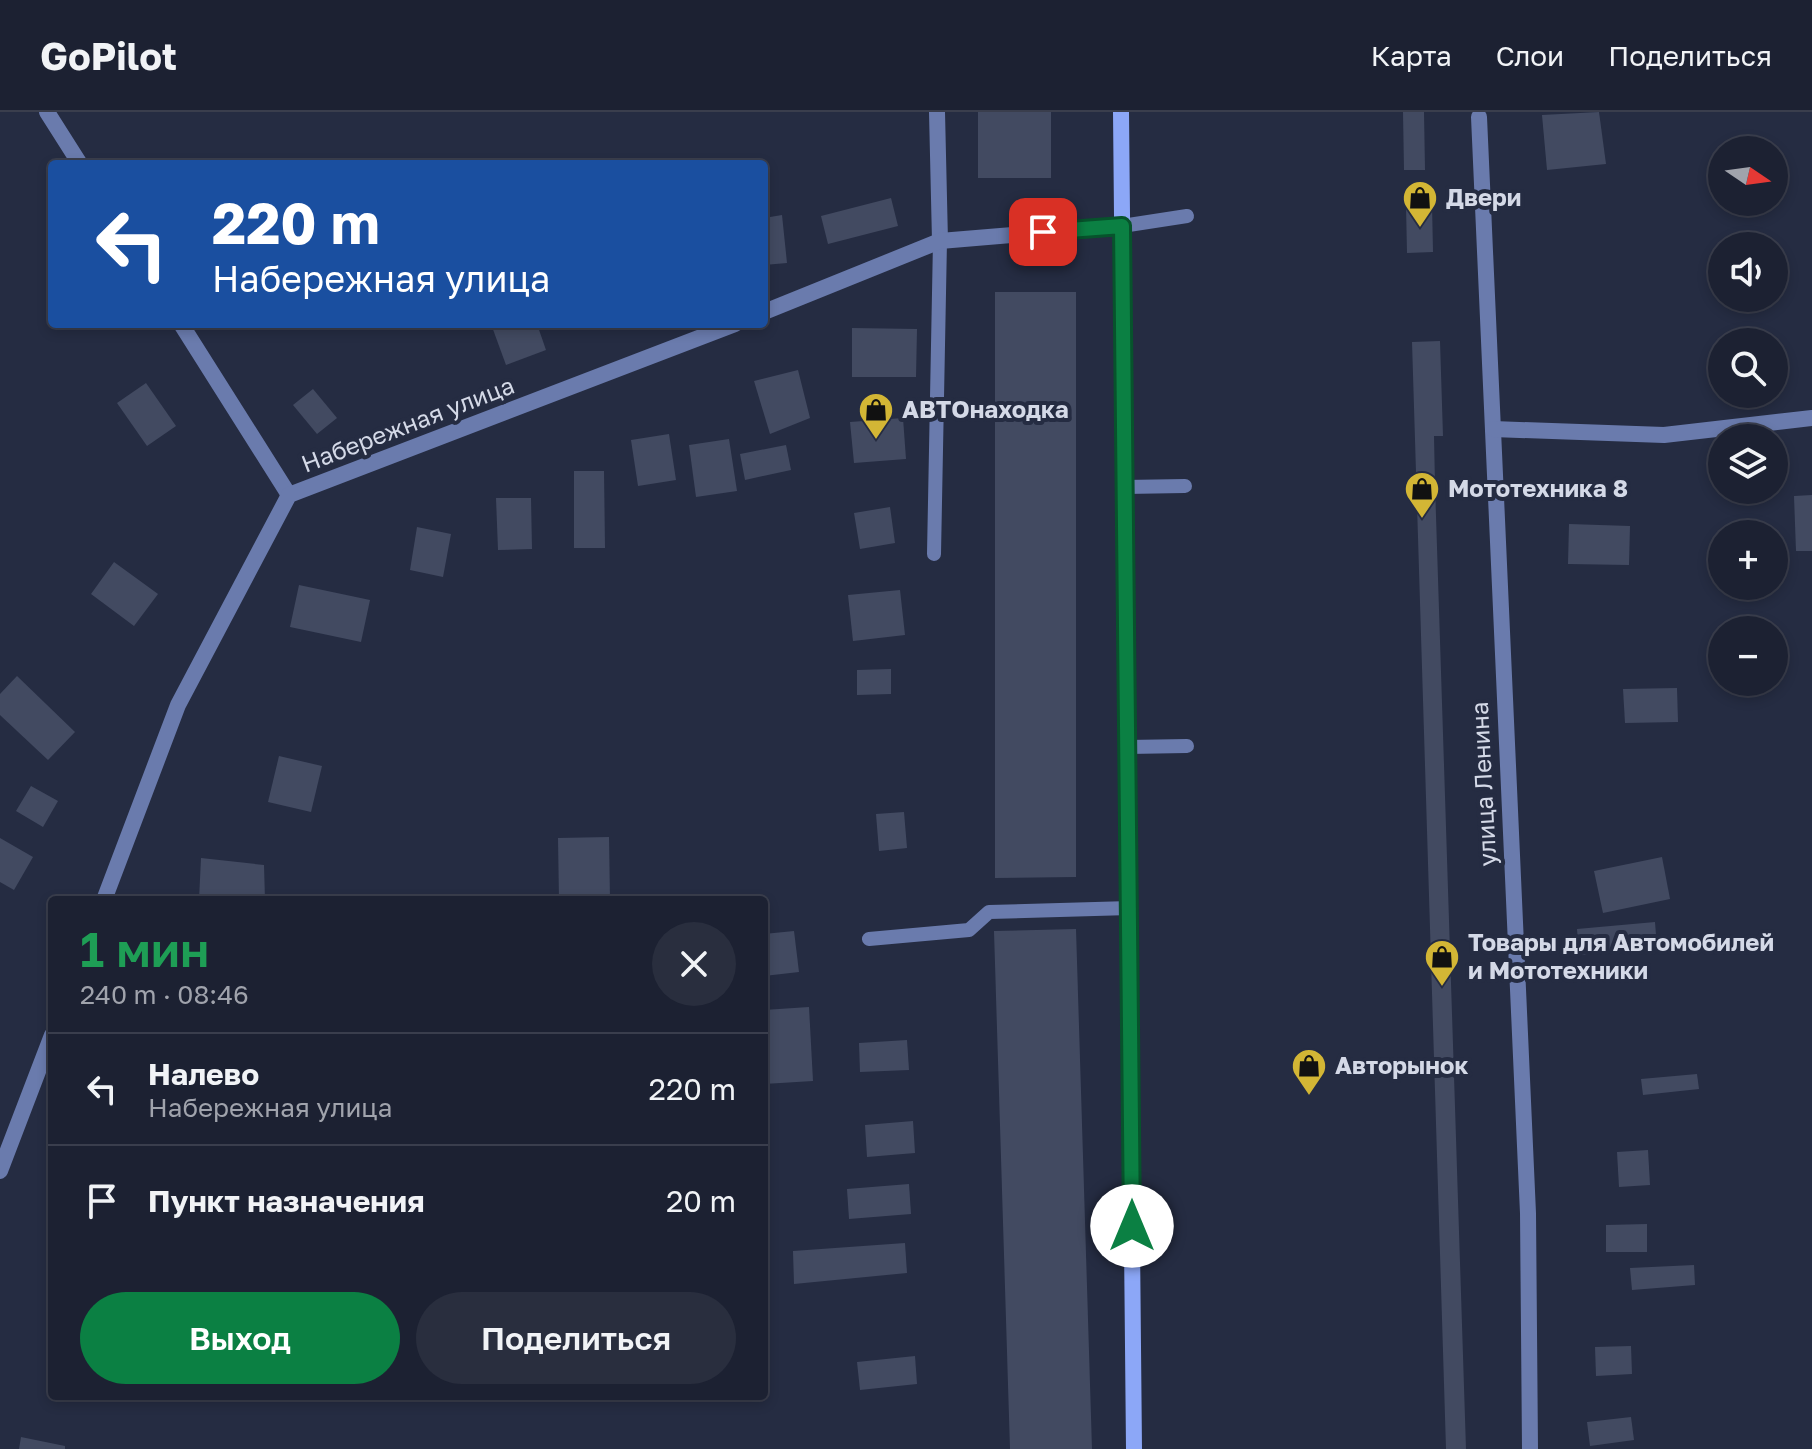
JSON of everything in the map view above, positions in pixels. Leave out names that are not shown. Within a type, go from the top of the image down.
[{"type":"main road","points":[[1121,112],[1134,1449]]},
{"type":"street","points":[[47,112],[77,160]]},
{"type":"street","points":[[937,112],[940,241]]},
{"type":"street","name":"улица Ленина","points":[[1479,117],[1528,1213],[1530,1449]]},
{"type":"street","points":[[768,310],[940,241],[1122,226]]},
{"type":"street","points":[[184,328],[289,495]]},
{"type":"street","name":"Набережная улица","points":[[106,896],[178,705],[289,495],[725,328]]},
{"type":"street","points":[[1493,429],[1664,435],[1812,418]]},
{"type":"street","points":[[0,1171],[48,1045]]},
{"type":"lane","points":[[1122,226],[1187,216]]},
{"type":"lane","points":[[934,554],[940,241]]},
{"type":"lane","points":[[1125,487],[1185,486]]},
{"type":"lane","points":[[1128,747],[1187,746]]},
{"type":"lane","points":[[869,939],[969,930],[989,912],[1130,908]]},
{"type":"building","points":[[978,112],[1051,112],[1051,178],[978,178]]},
{"type":"building","points":[[1403,112],[1424,112],[1425,170],[1404,170]]},
{"type":"building","points":[[1599,112],[1606,164],[1547,170],[1542,115]]},
{"type":"building","points":[[891,198],[898,226],[828,244],[821,216]]},
{"type":"building","name":"Двери","points":[[1432,204],[1433,252],[1407,253],[1406,205]]},
{"type":"building","points":[[782,215],[787,263],[768,265],[768,217]]},
{"type":"building","points":[[995,292],[1076,292],[1076,877],[995,878]]},
{"type":"building","points":[[492,328],[538,328],[546,350],[506,365]]},
{"type":"building","points":[[852,328],[917,329],[916,377],[852,377]]},
{"type":"building","name":"Товары для Автомобилей и Мототехники","points":[[1440,341],[1443,436],[1434,436],[1435,485],[1466,1449],[1446,1449],[1412,342]]},
{"type":"building","points":[[798,370],[810,418],[770,434],[754,381]]},
{"type":"building","points":[[146,383],[176,426],[147,446],[117,403]]},
{"type":"building","points":[[313,389],[337,418],[317,434],[293,405]]},
{"type":"building","points":[[903,418],[906,459],[854,463],[850,422]]},
{"type":"building","points":[[669,434],[676,480],[638,486],[631,440]]},
{"type":"building","points":[[729,439],[737,491],[696,497],[689,445]]},
{"type":"building","points":[[786,445],[791,470],[745,480],[740,454]]},
{"type":"building","points":[[574,471],[604,471],[605,548],[574,548]]},
{"type":"building","points":[[1812,495],[1812,551],[1796,551],[1794,496]]},
{"type":"building","points":[[496,498],[531,498],[532,549],[498,550]]},
{"type":"building","points":[[890,507],[895,543],[860,549],[854,513]]},
{"type":"building","points":[[1569,524],[1630,526],[1629,565],[1568,564]]},
{"type":"building","points":[[417,527],[451,534],[443,577],[410,570]]},
{"type":"building","points":[[114,562],[158,594],[134,626],[91,594]]},
{"type":"building","points":[[299,585],[370,600],[361,642],[290,627]]},
{"type":"building","points":[[900,590],[905,635],[853,641],[848,595]]},
{"type":"building","points":[[891,669],[891,694],[857,695],[857,670]]},
{"type":"building","points":[[17,676],[75,732],[48,760],[0,715],[0,694]]},
{"type":"building","points":[[1677,688],[1678,722],[1625,723],[1623,689]]},
{"type":"building","points":[[279,756],[322,766],[311,812],[268,802]]},
{"type":"building","points":[[31,786],[58,801],[43,827],[16,811]]},
{"type":"building","points":[[904,812],[907,848],[879,851],[876,814]]},
{"type":"building","points":[[609,837],[610,896],[559,896],[558,838]]},
{"type":"building","points":[[0,838],[33,857],[14,890],[0,882]]},
{"type":"building","points":[[1662,857],[1670,899],[1603,913],[1594,871]]},
{"type":"building","points":[[201,858],[264,865],[265,896],[199,896]]},
{"type":"building","points":[[1655,922],[1657,948],[1579,955],[1577,929]]},
{"type":"building","points":[[1076,929],[1092,1449],[1010,1449],[994,931]]},
{"type":"building","points":[[794,931],[799,972],[768,976],[768,934]]},
{"type":"building","points":[[809,1007],[813,1081],[768,1084],[768,1010]]},
{"type":"building","points":[[907,1040],[909,1070],[860,1072],[859,1043]]},
{"type":"building","points":[[1697,1074],[1699,1089],[1643,1095],[1641,1079]]},
{"type":"building","points":[[913,1121],[915,1153],[867,1157],[865,1125]]},
{"type":"building","points":[[1648,1150],[1650,1185],[1619,1187],[1617,1152]]},
{"type":"building","points":[[909,1184],[911,1214],[849,1219],[847,1189]]},
{"type":"building","points":[[1647,1224],[1647,1252],[1606,1252],[1606,1225]]},
{"type":"building","points":[[905,1243],[907,1273],[794,1284],[793,1251]]},
{"type":"building","points":[[1694,1265],[1695,1285],[1632,1290],[1630,1268]]},
{"type":"building","points":[[1631,1346],[1632,1374],[1596,1376],[1595,1347]]},
{"type":"building","points":[[915,1356],[917,1384],[860,1390],[857,1362]]},
{"type":"building","points":[[1631,1417],[1634,1440],[1590,1446],[1587,1422]]},
{"type":"building","points":[[21,1437],[65,1446],[65,1449],[19,1449]]},
{"type":"place","name":"Двери","points":[[1420,229]]},
{"type":"place","name":"АВТОнаходка","points":[[876,441]]},
{"type":"place","name":"Мототехника 8","points":[[1422,520]]},
{"type":"place","name":"Товары для Автомобилей и Мототехники","points":[[1442,988]]},
{"type":"place","name":"Авторынок","points":[[1309,1097]]},
{"type":"route","points":[[1043,232],[1122,226],[1132,1226]]}]
